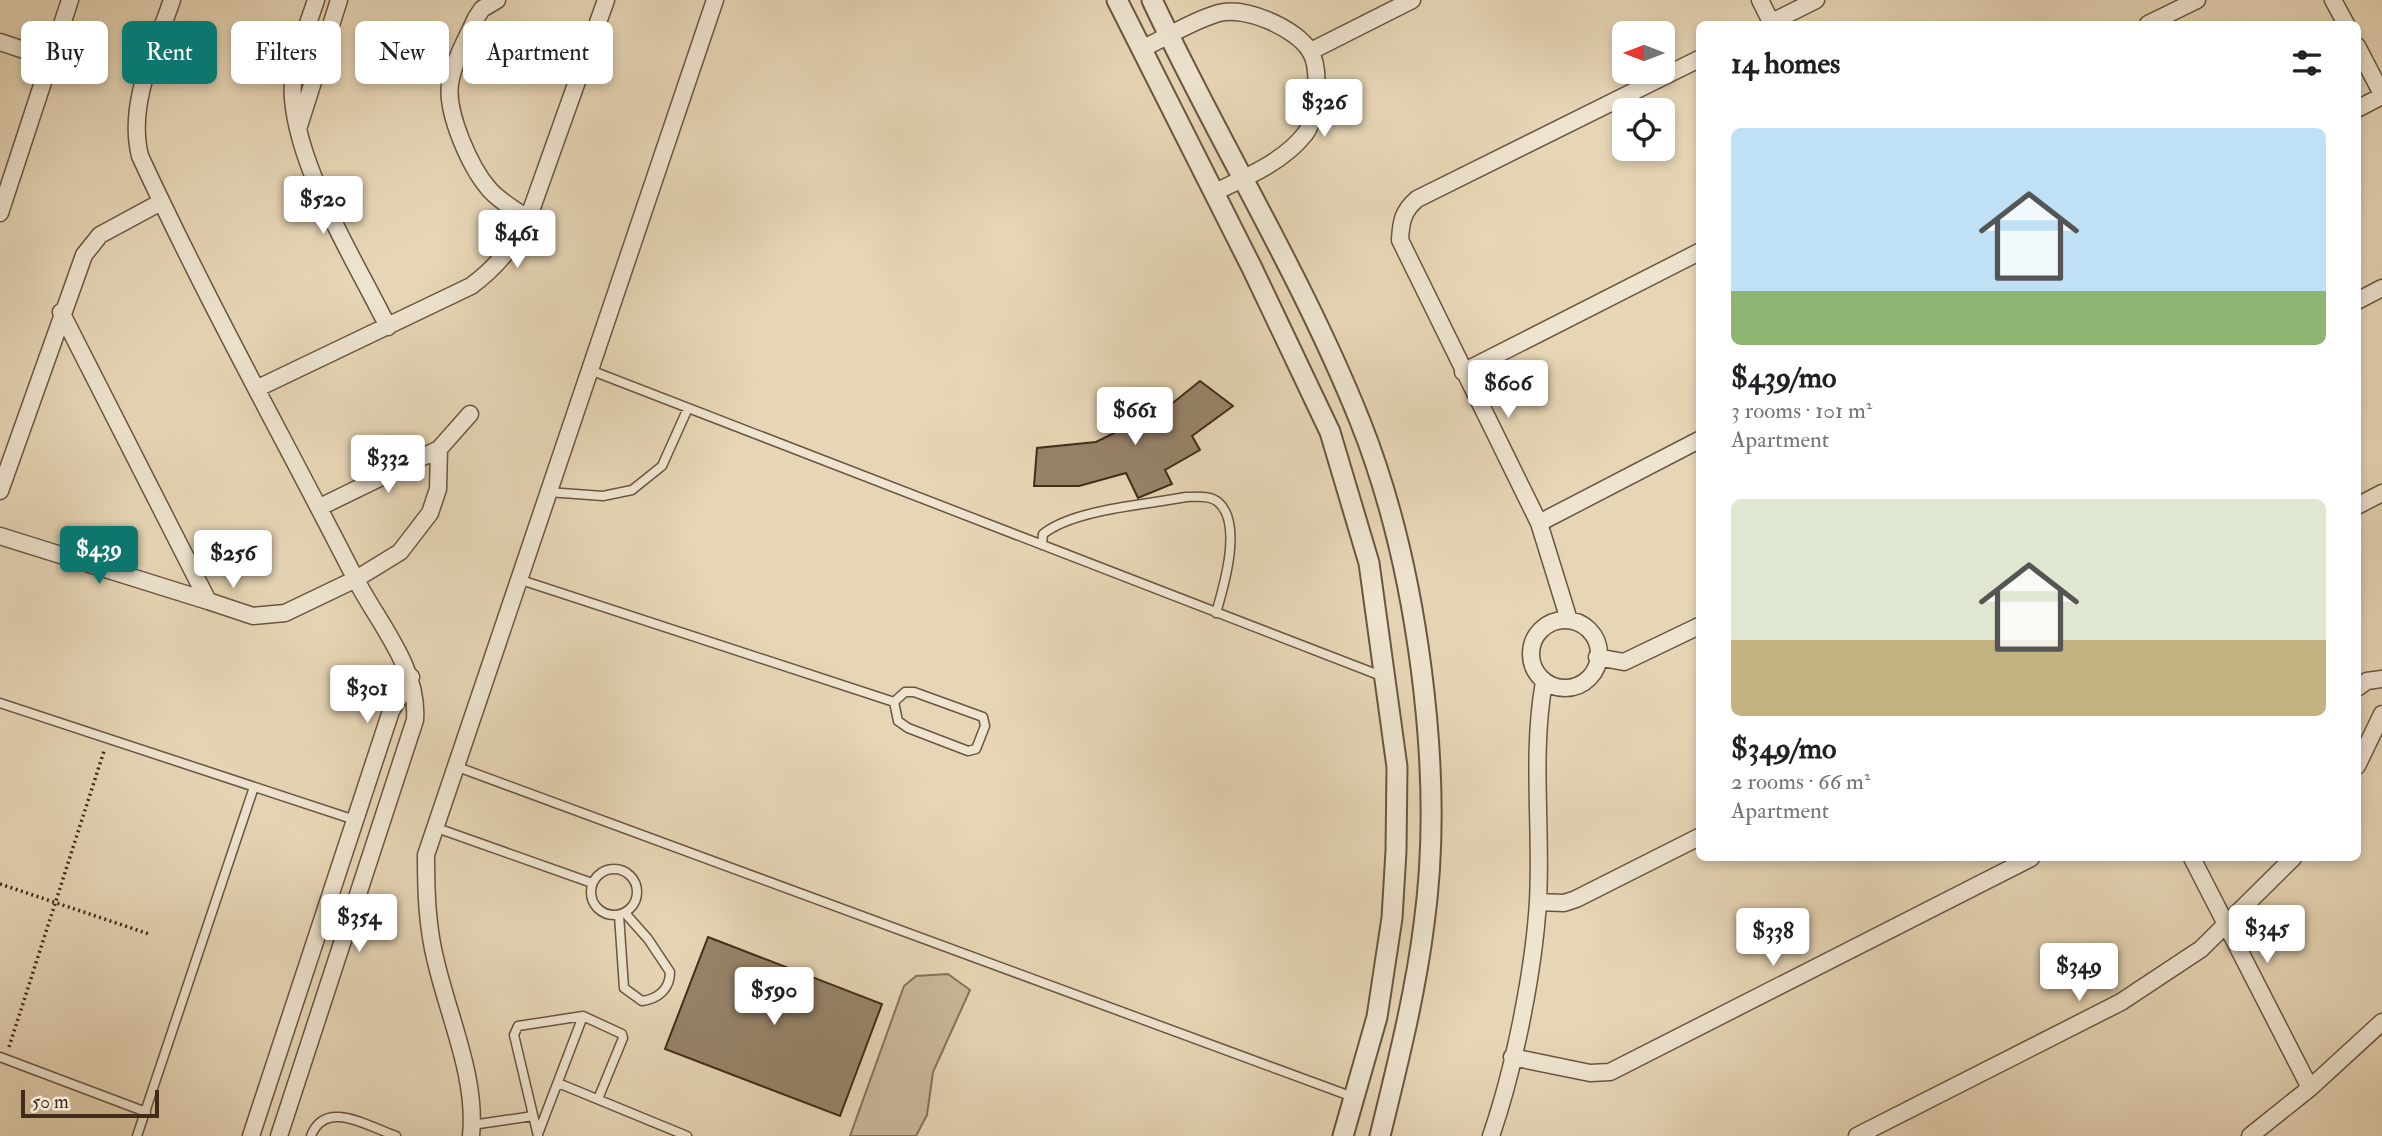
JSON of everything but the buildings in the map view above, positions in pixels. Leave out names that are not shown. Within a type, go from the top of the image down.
[{"type":"street","points":[[63,21],[70,0]]},
{"type":"street","points":[[172,0],[136,110],[139,156],[356,579],[411,677],[417,701],[415,720],[403,760],[279,1136]]},
{"type":"street","points":[[316,0],[296,64],[293,98],[298,128],[317,185],[388,327]]},
{"type":"street","points":[[298,128],[339,0]]},
{"type":"street","points":[[497,0],[482,9],[476,18],[450,81],[451,106],[465,148],[481,179],[491,192],[528,219]]},
{"type":"street","points":[[258,388],[471,286],[493,269],[512,248],[528,219],[606,0]]},
{"type":"street","points":[[471,1131],[463,1062],[435,961],[426,911],[426,855],[715,0]]},
{"type":"street","points":[[1117,0],[1215,192],[1330,432],[1368,563],[1387,678],[1397,767],[1392,918],[1377,1017],[1343,1136]]},
{"type":"street","points":[[1153,0],[1242,180],[1283,255],[1360,422],[1399,556],[1422,673],[1431,769],[1425,922],[1408,1023],[1380,1136]]},
{"type":"street","points":[[1311,51],[1412,0]]},
{"type":"street","points":[[1760,0],[1769,21]]},
{"type":"street","points":[[1776,21],[1816,0]]},
{"type":"street","points":[[2154,21],[2197,0]]},
{"type":"street","points":[[2333,0],[2344,21]]},
{"type":"street","points":[[1141,49],[1221,12],[1252,15],[1279,24],[1311,51],[1316,77],[1316,100],[1307,132],[1281,158],[1215,192]]},
{"type":"street","points":[[0,42],[21,49]]},
{"type":"street","points":[[2361,54],[2382,95],[2361,107]]},
{"type":"street","points":[[1569,620],[1539,523],[1463,372],[1401,240],[1405,209],[1418,199],[1696,60]]},
{"type":"street","points":[[0,213],[43,84]]},
{"type":"street","points":[[0,491],[61,312],[84,255],[100,235],[161,202]]},
{"type":"street","points":[[1463,372],[1696,254]]},
{"type":"street","points":[[2361,299],[2382,288]]},
{"type":"street","points":[[61,312],[208,601]]},
{"type":"street","points":[[320,507],[439,449],[470,414]]},
{"type":"street","points":[[1539,523],[1696,442]]},
{"type":"street","points":[[0,536],[253,616],[285,613],[356,579],[400,552],[430,513],[438,489],[439,449]]},
{"type":"street","points":[[2361,504],[2381,497]]},
{"type":"street","points":[[1355,513],[1386,504]]},
{"type":"street","points":[[1569,620],[1585,626],[1594,638],[1597,657],[1594,670],[1583,682],[1562,688],[1544,682],[1532,665],[1533,646],[1546,626],[1569,620]]},
{"type":"street","points":[[1597,657],[1624,662],[1696,627]]},
{"type":"street","points":[[251,1136],[391,710],[411,677]]},
{"type":"street","points":[[2361,685],[2367,681],[2382,679]]},
{"type":"street","points":[[1491,1136],[1503,1101],[1512,1057],[1538,902],[1538,732],[1544,682]]},
{"type":"street","points":[[2361,758],[2382,714]]},
{"type":"street","points":[[378,751],[403,760]]},
{"type":"street","points":[[1538,902],[1564,903],[1576,899],[1696,839]]},
{"type":"street","points":[[1512,1057],[1590,1073],[1610,1072],[2025,861]]},
{"type":"street","points":[[2194,861],[2310,1088]]},
{"type":"street","points":[[1857,1136],[2121,1002],[2201,949],[2290,861]]},
{"type":"street","points":[[329,903],[354,911]]},
{"type":"street","points":[[2250,1136],[2310,1088],[2382,1022]]},
{"type":"street","points":[[260,1110],[284,1119]]},
{"type":"lane","points":[[589,369],[1387,678]]},
{"type":"lane","points":[[548,492],[603,496],[632,490],[662,466],[688,408]]},
{"type":"lane","points":[[1042,545],[1043,534],[1054,525],[1078,518],[1186,497],[1202,496],[1217,501],[1229,518],[1229,553],[1216,613]]},
{"type":"lane","points":[[519,579],[894,702]]},
{"type":"lane","points":[[905,692],[915,692],[983,718],[985,726],[976,749],[968,751],[908,728],[898,721],[894,702],[905,692]]},
{"type":"lane","points":[[0,703],[355,820]]},
{"type":"lane","points":[[455,766],[1353,1097]]},
{"type":"lane","points":[[137,1136],[254,787]]},
{"type":"lane","points":[[434,828],[592,883]]},
{"type":"lane","points":[[622,914],[624,988],[642,1001],[653,1000],[666,988],[670,972],[648,939],[622,914],[608,915],[595,906],[590,891],[592,883],[609,869],[617,869],[630,876],[637,889],[637,897],[622,914]]},
{"type":"lane","points":[[538,1136],[583,1016]]},
{"type":"lane","points":[[538,1136],[514,1030],[518,1026],[583,1016],[622,1036],[598,1099]]},
{"type":"lane","points":[[3,1058],[146,1112]]},
{"type":"lane","points":[[558,1083],[687,1136]]},
{"type":"lane","points":[[312,1136],[316,1124],[323,1118],[334,1115],[396,1136]]},
{"type":"lane","points":[[471,1131],[533,1116]]},
{"type":"path","points":[[3,1058],[108,738]]},
{"type":"path","points":[[0,884],[149,934]]},
{"type":"shaded area","points":[[948,974],[970,990],[933,1072],[927,1115],[916,1136],[850,1136],[904,986],[916,976]]}]
